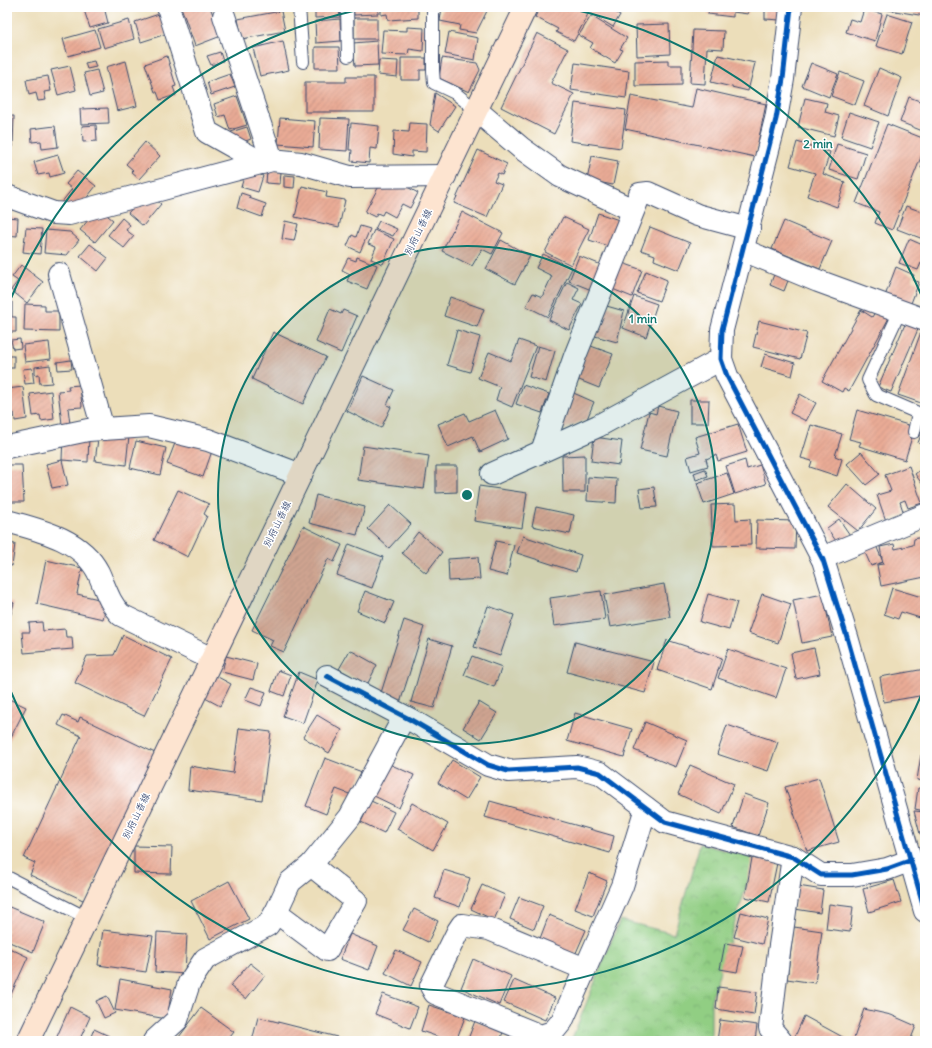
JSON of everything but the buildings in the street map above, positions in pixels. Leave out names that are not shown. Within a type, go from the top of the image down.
[{"type":"main road","name":"別府山香線","points":[[28,1041],[526,7]]},
{"type":"street","points":[[168,7],[207,132],[267,161]]},
{"type":"street","points":[[791,7],[780,97],[722,330],[721,358],[727,376],[822,558],[845,630],[909,861],[925,911]]},
{"type":"street","points":[[223,12],[267,161]]},
{"type":"street","points":[[476,110],[521,148],[560,176],[633,210]]},
{"type":"street","points":[[7,196],[54,213],[70,214],[267,161],[301,163],[350,177],[445,176]]},
{"type":"street","points":[[542,452],[583,335],[640,194],[648,193],[697,215],[748,229]]},
{"type":"street","points":[[743,250],[818,281],[925,320]]},
{"type":"street","points":[[59,274],[103,429]]},
{"type":"street","points":[[492,474],[598,426],[721,358]]},
{"type":"street","points":[[7,447],[88,430],[149,426],[208,440],[301,475]]},
{"type":"street","points":[[822,558],[925,515]]},
{"type":"street","points":[[7,521],[49,532],[58,536],[93,564],[114,608],[121,615],[212,659]]},
{"type":"street","points":[[327,676],[404,717],[488,765],[508,771],[577,767],[600,773],[664,822],[793,857],[821,875],[852,875],[880,870],[909,861]]},
{"type":"street","points":[[154,1041],[177,1020],[189,983],[205,959],[268,925],[276,912],[290,882],[311,865],[350,817],[404,717]]},
{"type":"street","points":[[585,969],[490,929],[462,925],[431,986],[435,992],[541,1036],[553,1032],[562,1021],[622,886],[646,808]]},
{"type":"street","points":[[781,1041],[770,1028],[778,958],[793,857]]},
{"type":"street","points":[[276,912],[328,950],[356,901],[311,865]]},
{"type":"lane","points":[[299,7],[303,62]]},
{"type":"lane","points":[[347,7],[348,56]]},
{"type":"lane","points":[[433,7],[434,83],[455,93],[476,110]]},
{"type":"lane","points":[[900,311],[868,380],[876,395],[918,413],[914,432]]},
{"type":"lane","points":[[7,877],[87,918]]},
{"type":"green space","points":[[700,844],[755,858],[711,1000],[711,1041],[571,1041],[620,920],[674,934]]},
{"type":"cycle path","points":[[791,7],[783,79],[776,119],[722,330],[721,359],[727,376],[823,560],[847,637],[925,911]]},
{"type":"cycle path","points":[[327,676],[411,720],[488,765],[508,771],[577,767],[600,773],[665,822],[793,857],[821,875],[852,875],[887,869],[909,861]]}]
